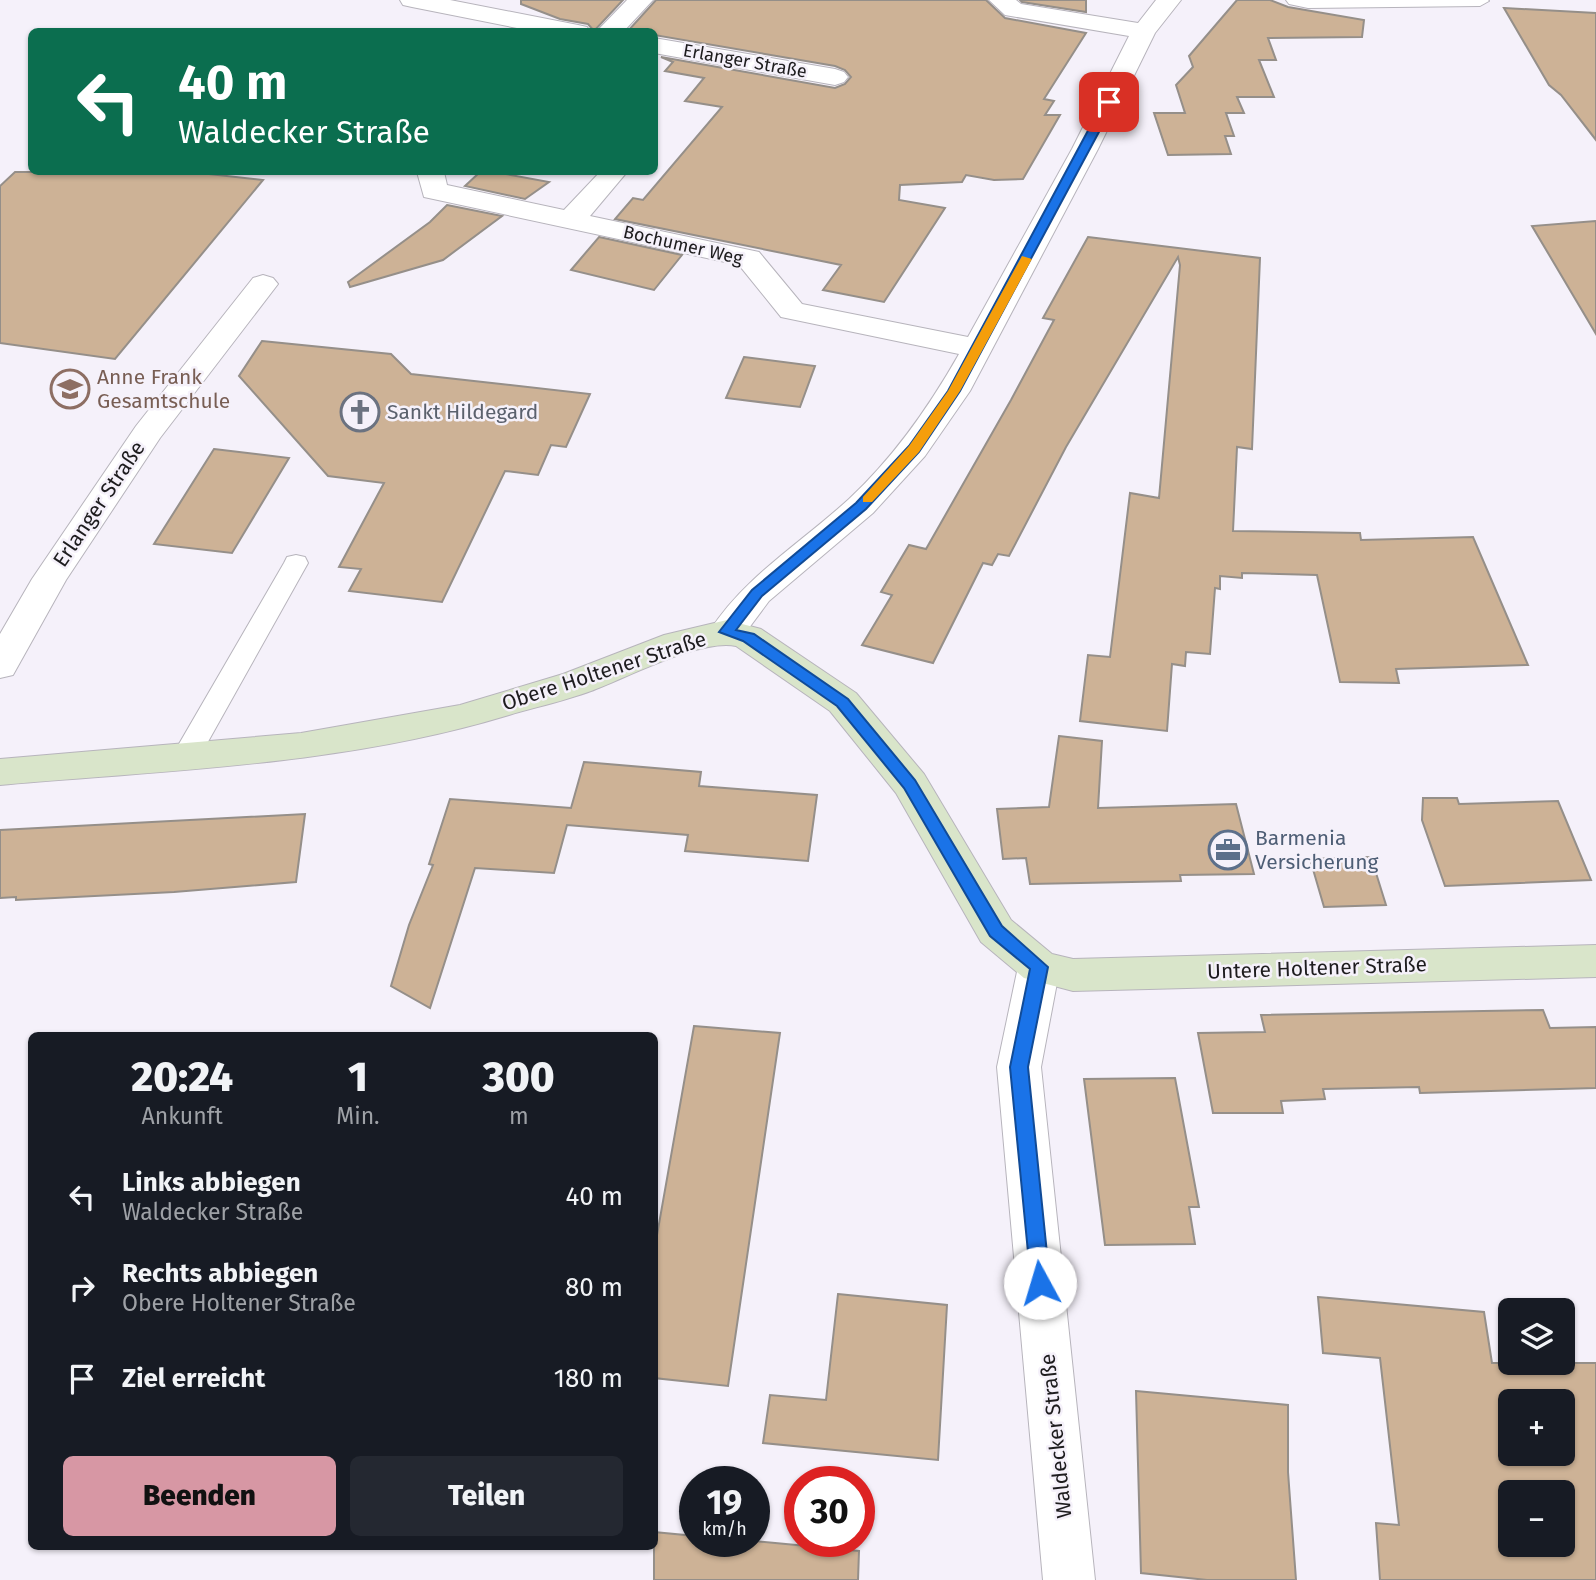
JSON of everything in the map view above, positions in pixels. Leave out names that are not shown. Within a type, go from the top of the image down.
[{"type":"street","points":[[412,0],[557,28]]},
{"type":"street","points":[[612,28],[641,0]]},
{"type":"street","points":[[1001,0],[1014,10],[1144,31]]},
{"type":"street","name":"Obere Holtener Straße","points":[[0,772],[301,746],[461,717],[576,683],[677,643],[727,632],[757,593],[861,506],[914,449],[954,391],[1086,149],[1144,31],[1169,0]]},
{"type":"street","name":"Erlanger Straße","points":[[658,46],[835,77]]},
{"type":"street","points":[[572,220],[611,175]]},
{"type":"street","name":"Bochumer Weg","points":[[432,181],[572,220],[749,258],[792,311],[977,348]]},
{"type":"street","name":"Erlanger Straße","points":[[0,666],[49,579],[147,433],[263,284]]},
{"type":"street","points":[[727,632],[748,638],[843,702],[910,784],[996,931],[1039,967]]},
{"type":"street","name":"Untere Holtener Straße","points":[[1039,967],[1073,975],[1596,961]]},
{"type":"street","name":"Waldecker Straße","points":[[1039,967],[1019,1067],[1069,1580]]},
{"type":"lane","points":[[1295,0],[1308,3],[1480,1]]},
{"type":"lane","points":[[186,756],[296,563]]},
{"type":"building","points":[[521,0],[623,0],[597,28],[560,19],[521,4]]},
{"type":"building","points":[[656,0],[986,0],[1005,18],[1086,33],[1044,99],[1054,101],[1045,115],[1060,115],[1023,179],[994,180],[966,175],[962,182],[900,185],[899,200],[945,208],[884,302],[823,290],[841,265],[615,219],[633,198],[643,200],[722,107],[685,101],[704,78],[665,71],[673,62],[661,57],[835,88],[845,84],[851,77],[845,70],[835,66],[658,36],[658,28],[631,28]]},
{"type":"building","points":[[1020,0],[1086,0],[1086,12],[1022,2]]},
{"type":"building","points":[[1237,0],[1270,0],[1288,7],[1364,20],[1362,37],[1268,38],[1276,60],[1259,60],[1274,97],[1237,97],[1244,113],[1226,113],[1234,136],[1225,136],[1231,154],[1168,155],[1154,113],[1185,113],[1176,85],[1193,67],[1189,56]]},
{"type":"building","points":[[1504,8],[1596,13],[1596,140],[1561,95],[1549,85]]},
{"type":"building","points":[[15,172],[28,172],[28,175],[218,175],[263,180],[115,359],[0,343],[0,186]]},
{"type":"building","points":[[477,175],[511,175],[549,182],[525,199],[465,186]]},
{"type":"building","points":[[447,205],[502,216],[443,260],[350,287],[348,282],[430,222]]},
{"type":"building","points":[[1596,221],[1596,334],[1532,226]]},
{"type":"building","points":[[599,237],[682,255],[654,290],[571,270]]},
{"type":"building","points":[[1088,237],[1260,258],[1252,449],[1237,447],[1233,531],[1360,533],[1361,540],[1473,537],[1528,665],[1396,669],[1399,683],[1340,682],[1317,575],[1242,573],[1242,578],[1220,576],[1220,589],[1215,588],[1210,654],[1186,652],[1185,666],[1172,664],[1167,731],[1080,721],[1088,655],[1110,657],[1130,493],[1159,498],[1180,265],[1178,257],[1066,447],[1009,556],[998,554],[992,565],[983,563],[933,663],[862,645],[892,595],[881,592],[909,545],[926,549],[1011,400],[1054,320],[1043,318]]},
{"type":"building","points":[[262,341],[391,354],[411,374],[590,394],[566,447],[551,445],[538,475],[505,471],[442,602],[349,591],[361,569],[339,567],[384,483],[328,476],[239,376]]},
{"type":"building","points":[[744,357],[815,366],[800,407],[726,398]]},
{"type":"building","points":[[214,449],[289,458],[232,553],[154,544]]},
{"type":"building","points":[[1059,736],[1102,741],[1098,808],[1236,804],[1254,874],[1180,875],[1181,881],[1030,884],[1026,858],[1003,859],[997,809],[1049,807]]},
{"type":"building","points":[[584,762],[701,772],[699,786],[817,795],[808,861],[685,851],[688,835],[567,825],[554,873],[475,868],[430,1008],[391,986],[409,925],[433,865],[429,864],[450,799],[571,808]]},
{"type":"building","points":[[1423,798],[1457,798],[1459,804],[1558,801],[1591,880],[1445,886],[1422,820]]},
{"type":"building","points":[[305,814],[296,882],[174,892],[16,900],[16,897],[0,898],[0,830]]},
{"type":"building","points":[[1371,857],[1386,905],[1324,907],[1310,859]]},
{"type":"building","points":[[1543,1010],[1550,1028],[1596,1027],[1596,1088],[1420,1093],[1419,1087],[1323,1089],[1325,1099],[1281,1101],[1283,1113],[1213,1113],[1198,1033],[1265,1032],[1261,1015]]},
{"type":"building","points":[[694,1026],[780,1033],[728,1386],[658,1378],[658,1229]]},
{"type":"building","points":[[1175,1078],[1199,1207],[1189,1207],[1195,1244],[1105,1245],[1084,1079]]},
{"type":"building","points":[[838,1294],[947,1305],[938,1460],[763,1443],[770,1395],[826,1400]]},
{"type":"building","points":[[1318,1297],[1484,1312],[1492,1363],[1498,1363],[1498,1375],[1575,1375],[1575,1363],[1596,1363],[1596,1580],[1380,1580],[1376,1523],[1399,1525],[1380,1358],[1323,1353]]},
{"type":"building","points":[[1136,1391],[1288,1405],[1288,1472],[1296,1580],[1207,1580],[1141,1573]]},
{"type":"building","points":[[658,1532],[679,1534],[679,1557],[770,1557],[770,1543],[784,1544],[784,1557],[859,1557],[858,1580],[654,1580],[654,1550],[658,1550]]},
{"type":"slow traffic","points":[[867,499],[914,449],[954,391],[1026,259]]},
{"type":"place","name":"Anne Frank Gesamtschule","points":[[70,389]]},
{"type":"place","name":"Sankt Hildegard","points":[[360,412]]},
{"type":"place","name":"Barmenia Versicherung","points":[[1228,850]]},
{"type":"route","points":[[1040,1283],[1019,1067],[1039,967],[996,931],[977,894],[910,784],[843,702],[748,638],[727,632],[757,593],[861,506],[914,449],[954,391],[1109,102]]}]
